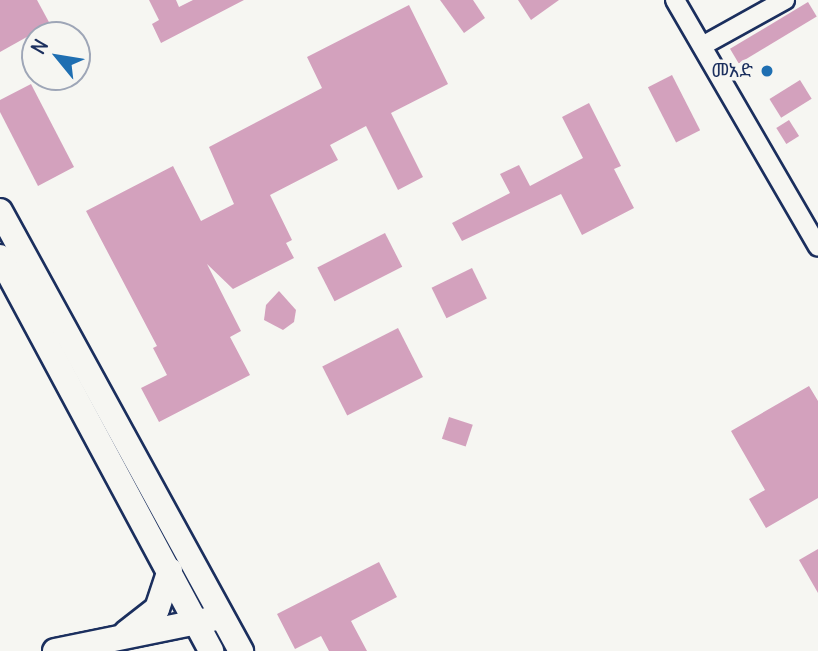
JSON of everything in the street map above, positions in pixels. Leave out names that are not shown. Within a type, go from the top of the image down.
[{"type":"main road","points":[[0,211],[241,651]]},
{"type":"main road","points":[[0,257],[211,651]]},
{"type":"main road","points":[[120,637],[157,609],[170,570]]},
{"type":"main road","points":[[55,651],[222,617]]},
{"type":"street","points":[[675,0],[817,244]]},
{"type":"street","points":[[702,46],[785,0]]},
{"type":"building","points":[[0,0],[37,0],[48,21],[21,21],[21,40],[0,52]]},
{"type":"building","points":[[149,0],[176,0],[179,7],[193,0],[244,0],[161,43],[152,24],[159,20]]},
{"type":"building","points":[[440,0],[473,0],[485,18],[464,33]]},
{"type":"building","points":[[518,0],[559,0],[531,20]]},
{"type":"building","points":[[808,2],[817,17],[739,63],[730,49]]},
{"type":"building","points":[[409,5],[448,84],[391,113],[423,177],[398,190],[366,126],[330,145],[338,160],[270,195],[292,240],[286,243],[294,258],[233,289],[207,264],[241,331],[230,337],[250,375],[159,422],[141,388],[167,375],[153,348],[157,346],[86,211],[173,166],[201,221],[234,204],[209,147],[322,88],[307,57]]},
{"type":"building","points":[[672,75],[700,130],[676,143],[648,87]]},
{"type":"building","points":[[800,80],[812,99],[781,118],[769,99]]},
{"type":"building","points":[[21,89],[35,91],[74,167],[38,186],[0,112],[0,100]]},
{"type":"building","points":[[589,103],[621,166],[614,169],[634,208],[582,235],[561,194],[462,241],[452,223],[510,193],[500,174],[519,165],[530,186],[583,158],[562,117]]},
{"type":"building","points":[[789,120],[799,136],[786,144],[776,128]]},
{"type":"building","points":[[385,233],[402,267],[335,301],[317,268]]},
{"type":"building","points":[[472,268],[487,299],[446,318],[432,288]]},
{"type":"building","points":[[279,291],[296,310],[294,322],[283,330],[264,320],[266,305]]},
{"type":"building","points":[[398,328],[423,377],[347,416],[322,367]]},
{"type":"building","points":[[809,386],[818,401],[818,498],[766,528],[749,499],[765,490],[731,431]]},
{"type":"building","points":[[449,417],[473,425],[466,447],[442,439]]},
{"type":"building","points":[[818,549],[818,593],[799,560]]},
{"type":"building","points":[[379,562],[397,597],[351,621],[367,651],[329,651],[321,636],[295,649],[277,614]]},
{"type":"place","name":"መአድ","points":[[767,71]]}]
